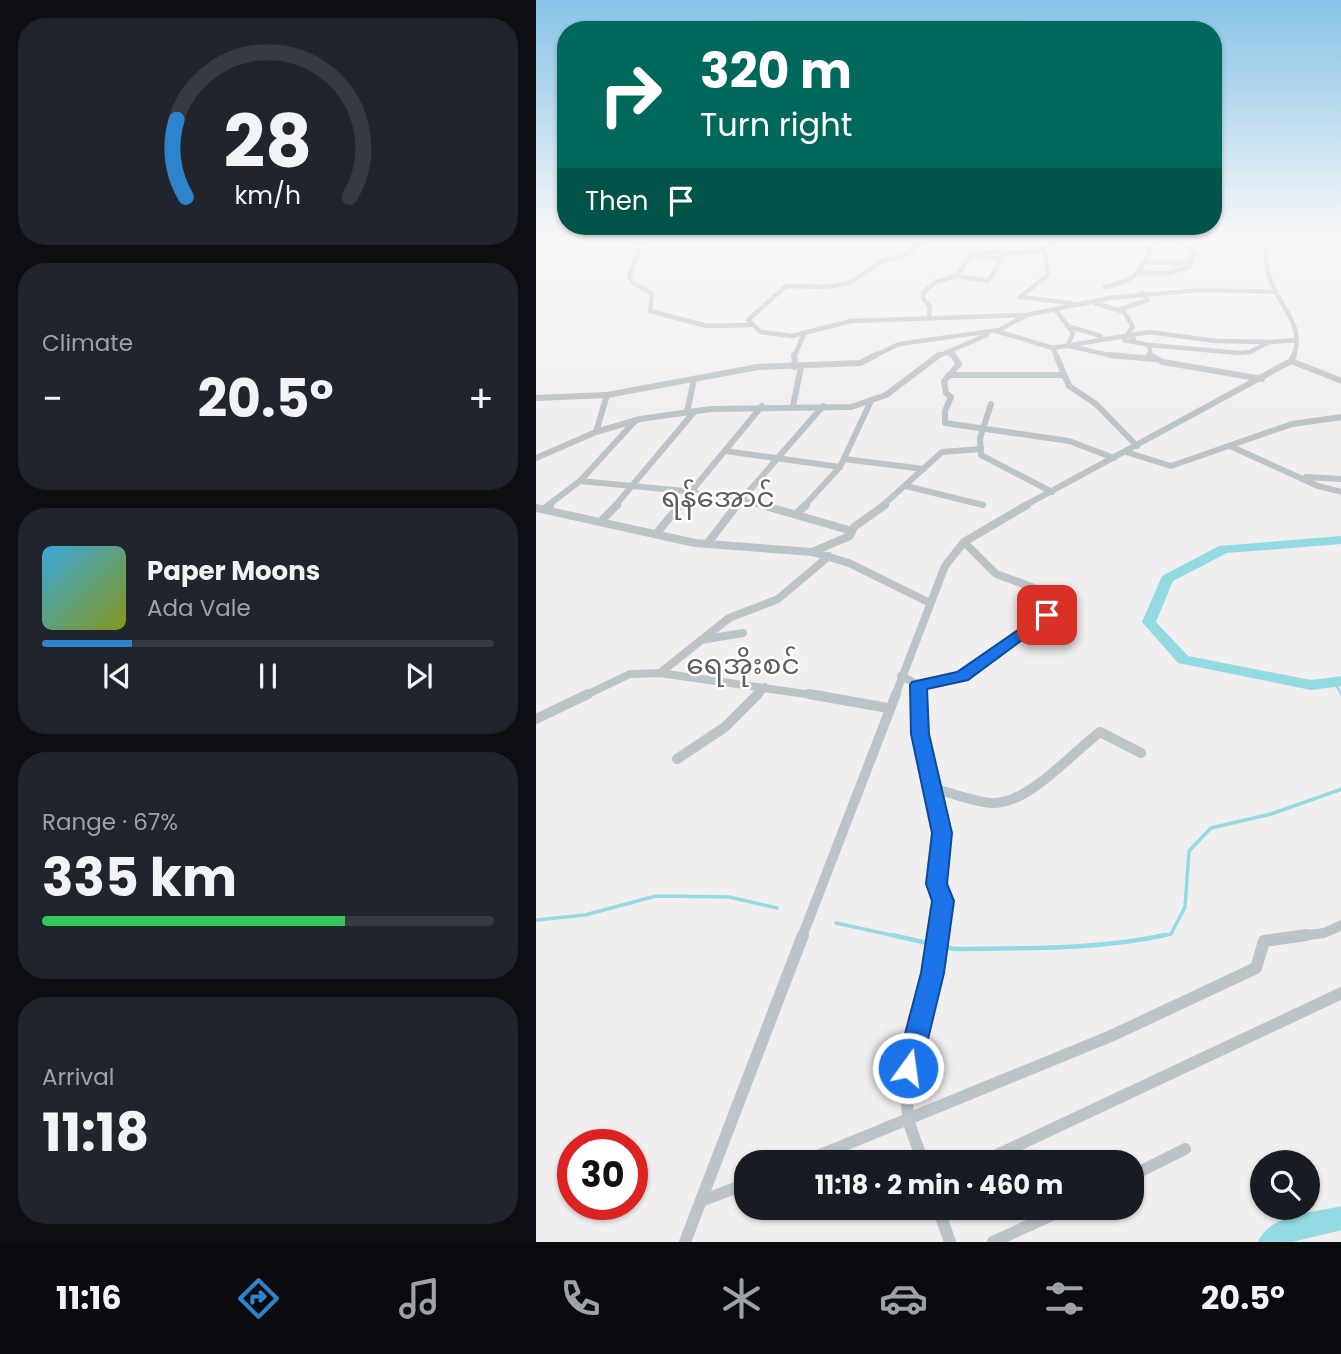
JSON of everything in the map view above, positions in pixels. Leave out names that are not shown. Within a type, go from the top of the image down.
[{"type":"street","points":[[653,296],[650,311],[707,327],[751,326],[769,334],[804,334],[841,322],[1027,315],[1123,296]]},
{"type":"street","points":[[751,326],[748,320],[775,296]]},
{"type":"street","points":[[923,296],[930,306],[929,317]]},
{"type":"street","points":[[1021,296],[1077,303]]},
{"type":"street","points":[[1090,301],[1121,309],[1148,300],[1145,296]]},
{"type":"street","points":[[685,1242],[888,708],[945,566],[964,542],[1291,361],[1297,340],[1296,320],[1280,296]]},
{"type":"street","points":[[1055,309],[1073,337],[1067,345]]},
{"type":"street","points":[[1121,309],[1132,329],[1142,334],[1190,335],[1216,341],[1297,340]]},
{"type":"street","points":[[536,458],[596,432],[636,420],[762,406],[847,407],[870,402],[901,387],[946,352],[998,331],[1027,315]]},
{"type":"street","points":[[1067,326],[1083,333],[1136,340],[1148,345],[1239,353],[1250,352],[1269,342]]},
{"type":"street","points":[[1132,329],[1128,333],[1136,340]]},
{"type":"street","points":[[536,398],[607,395],[758,367],[860,363],[899,344],[998,331],[1053,348],[1111,338]]},
{"type":"street","points":[[793,406],[798,367],[794,354],[804,334]]},
{"type":"street","points":[[1136,340],[1142,334]]},
{"type":"street","points":[[1067,345],[1127,359],[1152,356],[1200,371],[1227,371],[1262,379]]},
{"type":"street","points":[[1148,345],[1152,356]]},
{"type":"street","points":[[1152,356],[1165,347]]},
{"type":"street","points":[[1053,348],[1069,386],[1096,404],[1137,446]]},
{"type":"street","points":[[946,352],[955,356],[959,363],[944,384],[946,393],[951,397],[945,411],[945,423],[983,426],[1069,441],[1114,458]]},
{"type":"street","points":[[1291,361],[1342,381]]},
{"type":"street","points":[[949,375],[1063,375]]},
{"type":"street","points":[[1241,375],[1252,384]]},
{"type":"street","points":[[601,521],[637,484],[691,412],[694,379]]},
{"type":"street","points":[[596,432],[607,395]]},
{"type":"street","points":[[797,513],[840,467],[870,402]]},
{"type":"street","points":[[992,404],[983,426],[980,449],[983,457],[1052,492]]},
{"type":"street","points":[[656,534],[762,406]]},
{"type":"street","points":[[707,544],[740,500],[823,406]]},
{"type":"street","points":[[1126,452],[1171,466],[1292,424],[1342,417]]},
{"type":"street","points":[[540,508],[580,481],[636,420]]},
{"type":"street","points":[[1230,446],[1298,476],[1321,490],[1342,492]]},
{"type":"street","points":[[812,552],[850,536],[852,531],[942,452],[980,449]]},
{"type":"street","points":[[725,451],[840,467]]},
{"type":"street","points":[[844,459],[923,469]]},
{"type":"street","points":[[1298,476],[1342,479]]},
{"type":"street","points":[[580,481],[637,484],[740,500],[797,513],[852,531]]},
{"type":"street","points":[[906,486],[983,505]]},
{"type":"street","points":[[540,508],[707,544],[812,552],[829,556],[930,603]]},
{"type":"street","points":[[901,676],[919,685],[962,676],[1047,615],[1052,603],[1050,594],[1001,576],[983,563],[964,542]]},
{"type":"street","points":[[660,673],[729,618],[779,599],[829,556]]},
{"type":"street","points":[[698,641],[743,633]]},
{"type":"street","points":[[536,719],[624,675],[660,673],[888,708]]},
{"type":"street","points":[[919,685],[920,734],[942,833],[936,884],[943,901],[933,973],[908,1068],[909,1120],[919,1150]]},
{"type":"street","points":[[677,759],[725,727],[765,687]]},
{"type":"street","points":[[933,788],[990,803],[1011,802],[1045,780],[1074,751],[1101,732],[1141,753]]},
{"type":"street","points":[[833,1150],[1033,1065],[1111,1036],[1256,968],[1264,941],[1324,933],[1342,925]]},
{"type":"street","points":[[1008,1150],[1342,993]]},
{"type":"street","points":[[1144,1170],[1185,1149]]},
{"type":"street","points":[[701,1201],[734,1189]]},
{"type":"street","points":[[942,1220],[950,1242]]},
{"type":"street","points":[[993,1242],[1041,1220]]},
{"type":"waterway","points":[[1342,540],[1224,549],[1167,579],[1149,622],[1183,660],[1311,685],[1342,681]]},
{"type":"waterway","points":[[1334,682],[1342,695]]},
{"type":"waterway","points":[[1157,937],[1171,934],[1185,907],[1189,851],[1211,828],[1271,814],[1342,789]]},
{"type":"waterway","points":[[536,920],[585,915],[656,896],[729,897],[777,908]]},
{"type":"waterway","points":[[836,923],[900,937]]},
{"type":"waterway","points":[[892,935],[932,944]]},
{"type":"waterway","points":[[942,946],[954,949],[1060,947],[1165,935]]},
{"type":"waterway","points":[[1270,1242],[1288,1230],[1342,1218]]},
{"type":"district","name":"ရန်အောင်","points":[[718,497]]},
{"type":"district","name":"ရေအိုးစင်","points":[[743,664]]},
{"type":"route","points":[[908,1068],[933,973],[943,901],[936,884],[942,833],[920,734],[919,685],[962,676],[1047,615]]}]
